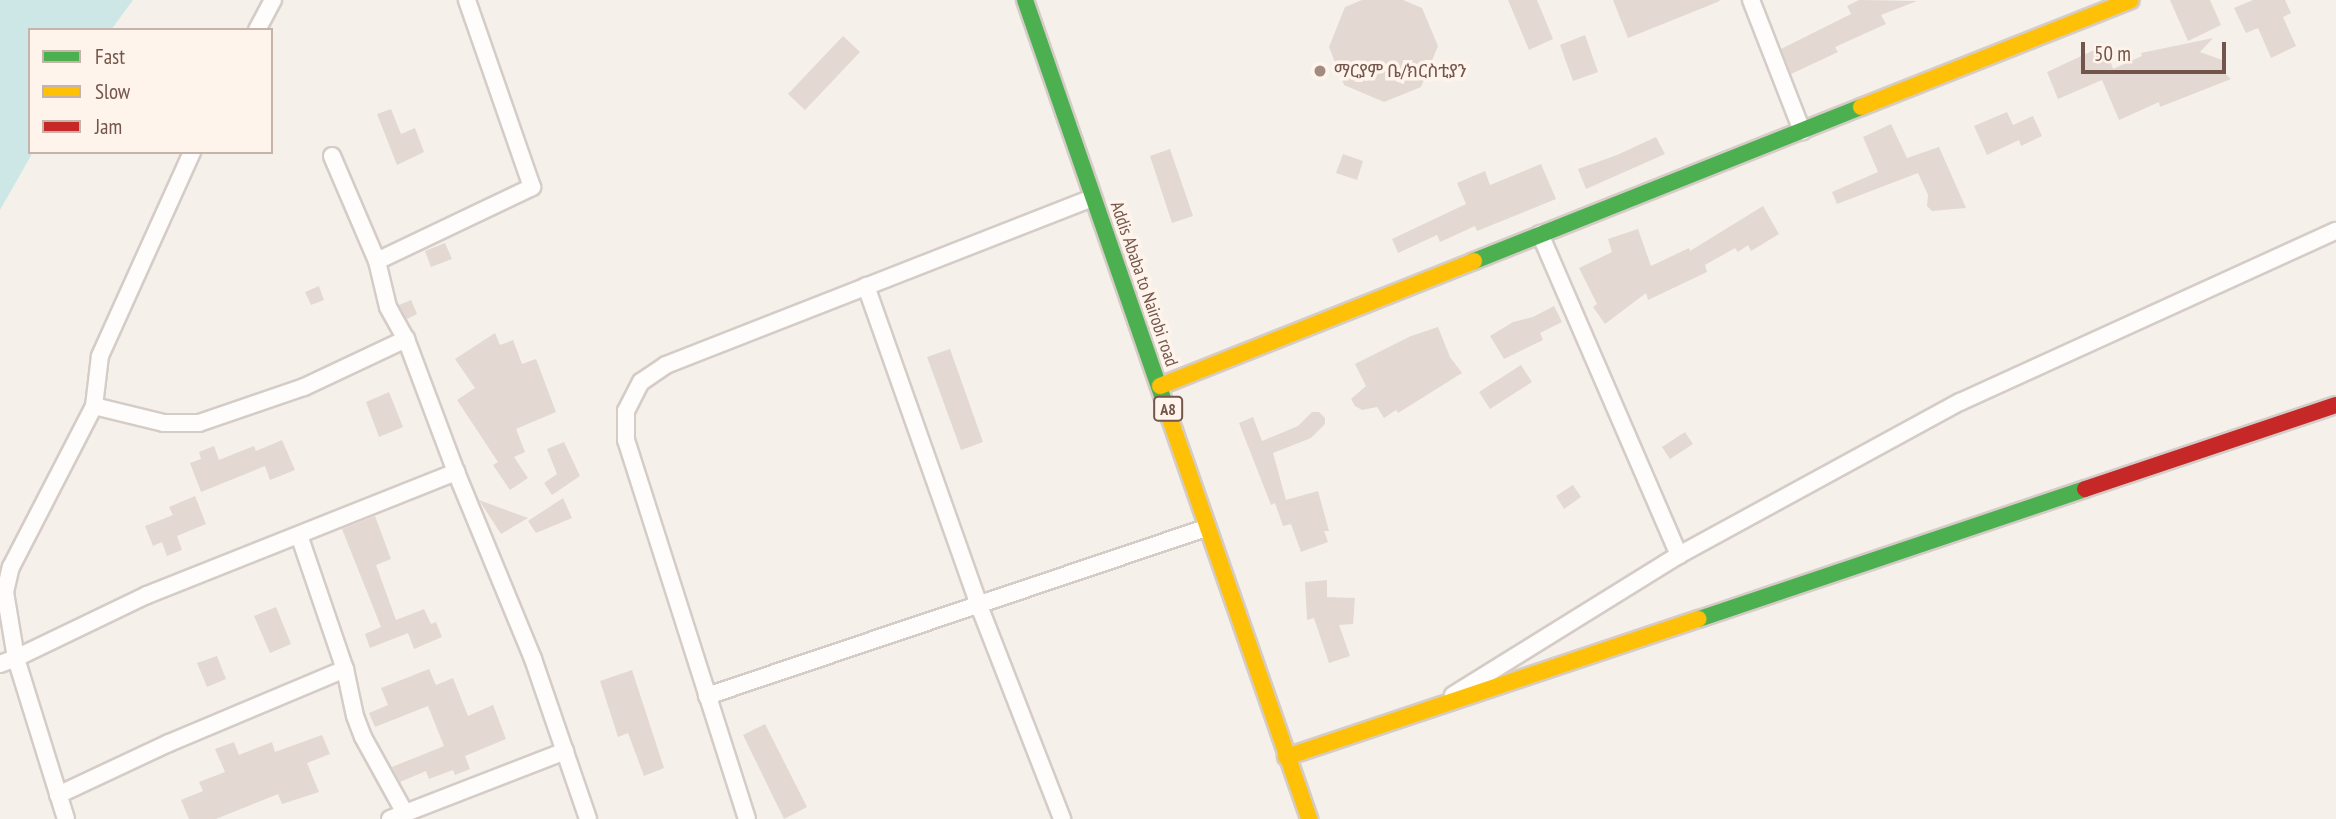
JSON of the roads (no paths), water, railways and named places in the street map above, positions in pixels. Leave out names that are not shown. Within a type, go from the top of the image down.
[{"type":"main road","name":"Addis Ababa to Nairobi road","points":[[1025,0],[1309,819]]},
{"type":"main road","points":[[1160,386],[2131,0]]},
{"type":"main road","points":[[1286,757],[2336,405]]},
{"type":"street","points":[[258,28],[273,0]]},
{"type":"street","points":[[377,261],[532,187],[467,0]]},
{"type":"street","points":[[1751,0],[1802,131]]},
{"type":"street","points":[[66,819],[8,661],[3,596],[11,567],[94,406],[100,356],[191,154]]},
{"type":"street","points":[[332,156],[377,261],[388,307],[406,339],[456,472],[533,659],[588,819]]},
{"type":"street","points":[[747,819],[626,440],[626,411],[642,382],[666,365],[1093,198]]},
{"type":"street","points":[[1430,709],[1679,555],[1960,402],[2336,231]]},
{"type":"street","points":[[1540,234],[1679,555]]},
{"type":"street","points":[[866,286],[978,603],[1062,819]]},
{"type":"street","points":[[94,406],[164,423],[199,424],[304,387],[406,339]]},
{"type":"street","points":[[8,661],[147,595],[456,472]]},
{"type":"street","points":[[708,696],[1206,528]]},
{"type":"street","points":[[299,535],[345,669],[363,737],[398,816],[565,751]]},
{"type":"street","points":[[58,795],[169,743],[345,669]]},
{"type":"water","points":[[0,0],[133,0],[112,28],[28,28],[28,154],[32,154],[0,210]]},
{"type":"place","name":"ማርያም ቤ/ክርስቲያን","points":[[1320,71]]}]
